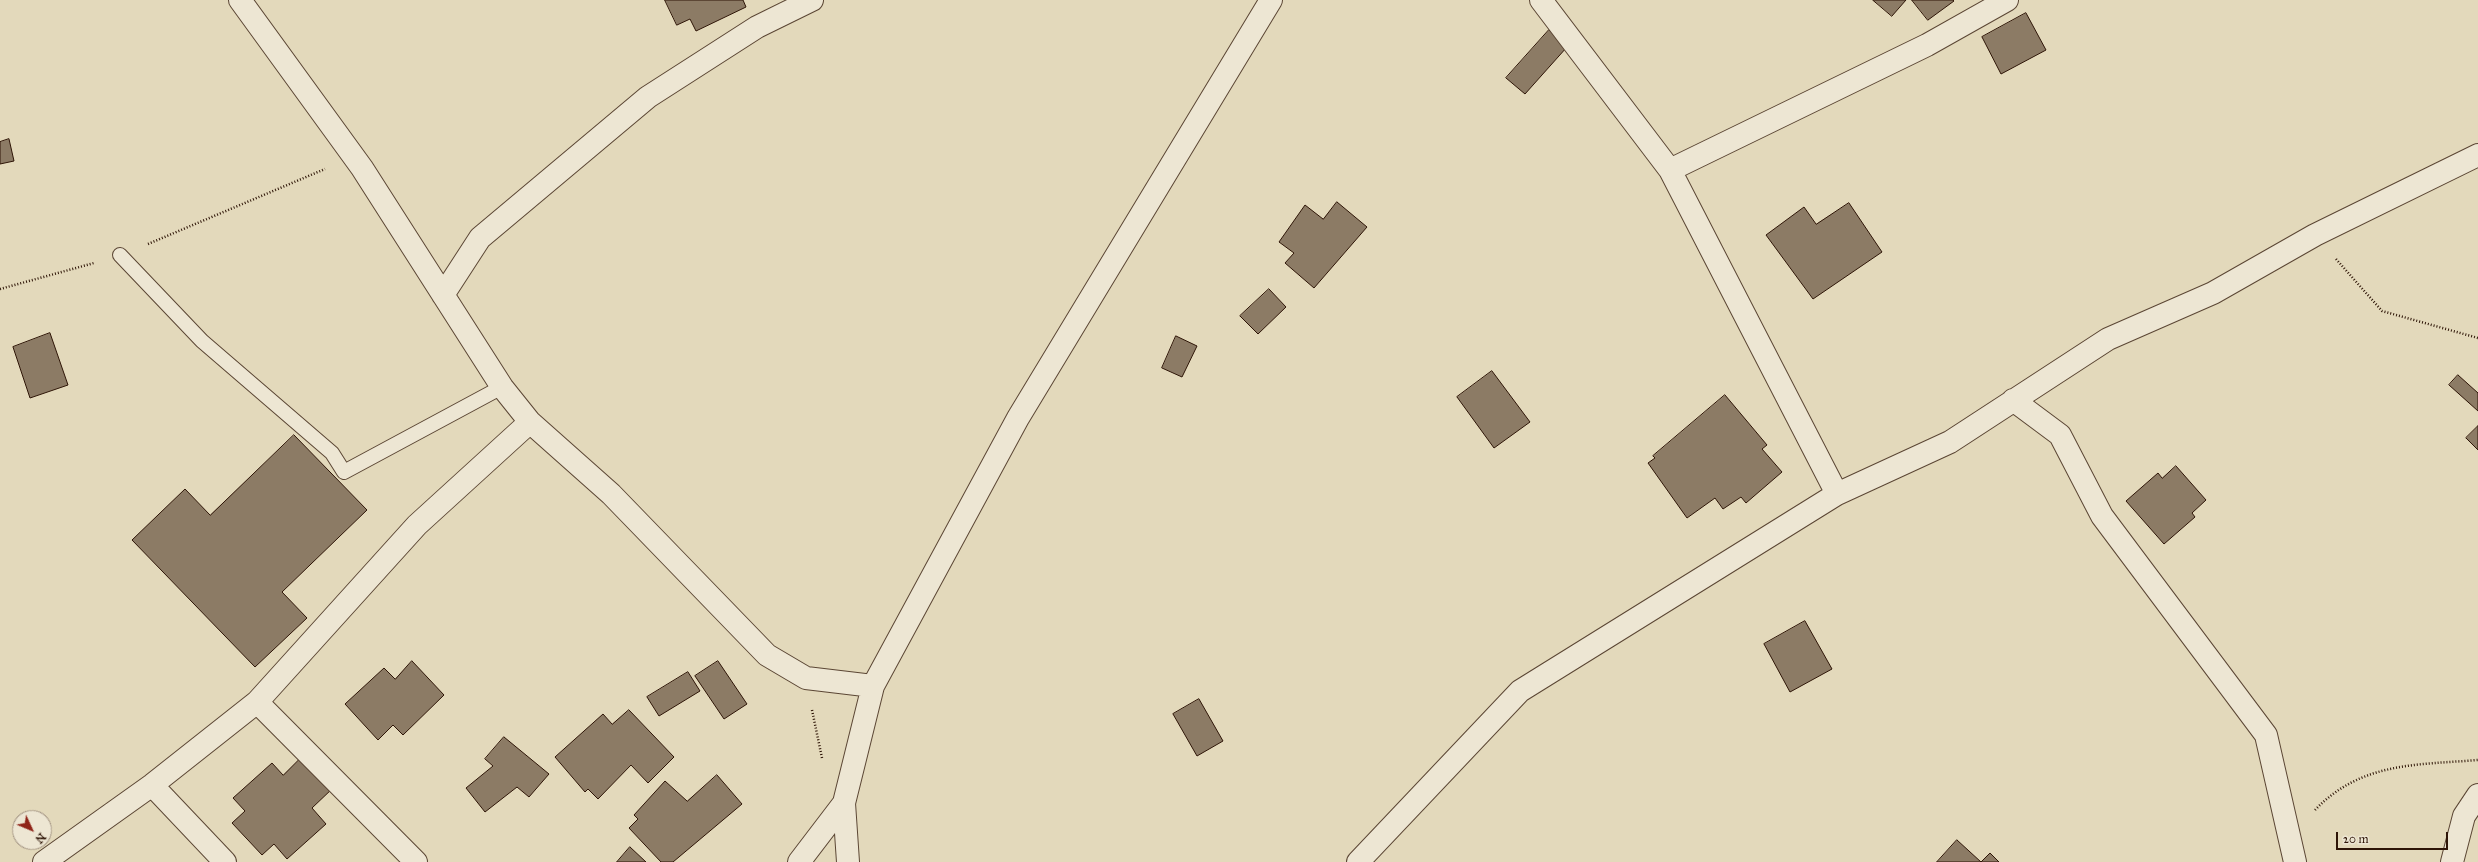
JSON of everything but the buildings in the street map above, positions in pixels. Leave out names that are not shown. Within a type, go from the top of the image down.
[{"type":"street","points":[[240,0],[362,168],[502,387],[530,422],[611,494],[767,655],[806,678],[873,686]]},
{"type":"street","points":[[443,295],[480,238],[648,97],[757,27],[812,0]]},
{"type":"street","points":[[848,862],[844,803],[873,686],[1018,418],[1271,0]]},
{"type":"street","points":[[1542,0],[1670,170],[1837,494]]},
{"type":"street","points":[[1670,170],[1927,45],[2007,0]]},
{"type":"street","points":[[1358,862],[1520,691],[1837,494],[1950,442],[2108,339],[2213,293],[2315,235],[2478,155]]},
{"type":"street","points":[[2014,400],[2060,435],[2102,516],[2266,735],[2295,862]]},
{"type":"street","points":[[44,862],[152,785],[257,702],[417,525],[530,422]]},
{"type":"street","points":[[257,702],[416,862]]},
{"type":"street","points":[[152,785],[225,862]]},
{"type":"street","points":[[2452,862],[2464,816],[2478,795]]},
{"type":"street","points":[[799,862],[844,803]]},
{"type":"lane","points":[[120,255],[202,341],[332,453],[344,472],[502,387]]},
{"type":"path","points":[[0,288],[120,255],[326,168],[362,168]]},
{"type":"path","points":[[2315,235],[2382,311],[2478,338]]},
{"type":"path","points":[[806,678],[823,764]]},
{"type":"path","points":[[2289,837],[2322,803],[2350,782],[2395,766],[2478,760]]}]
